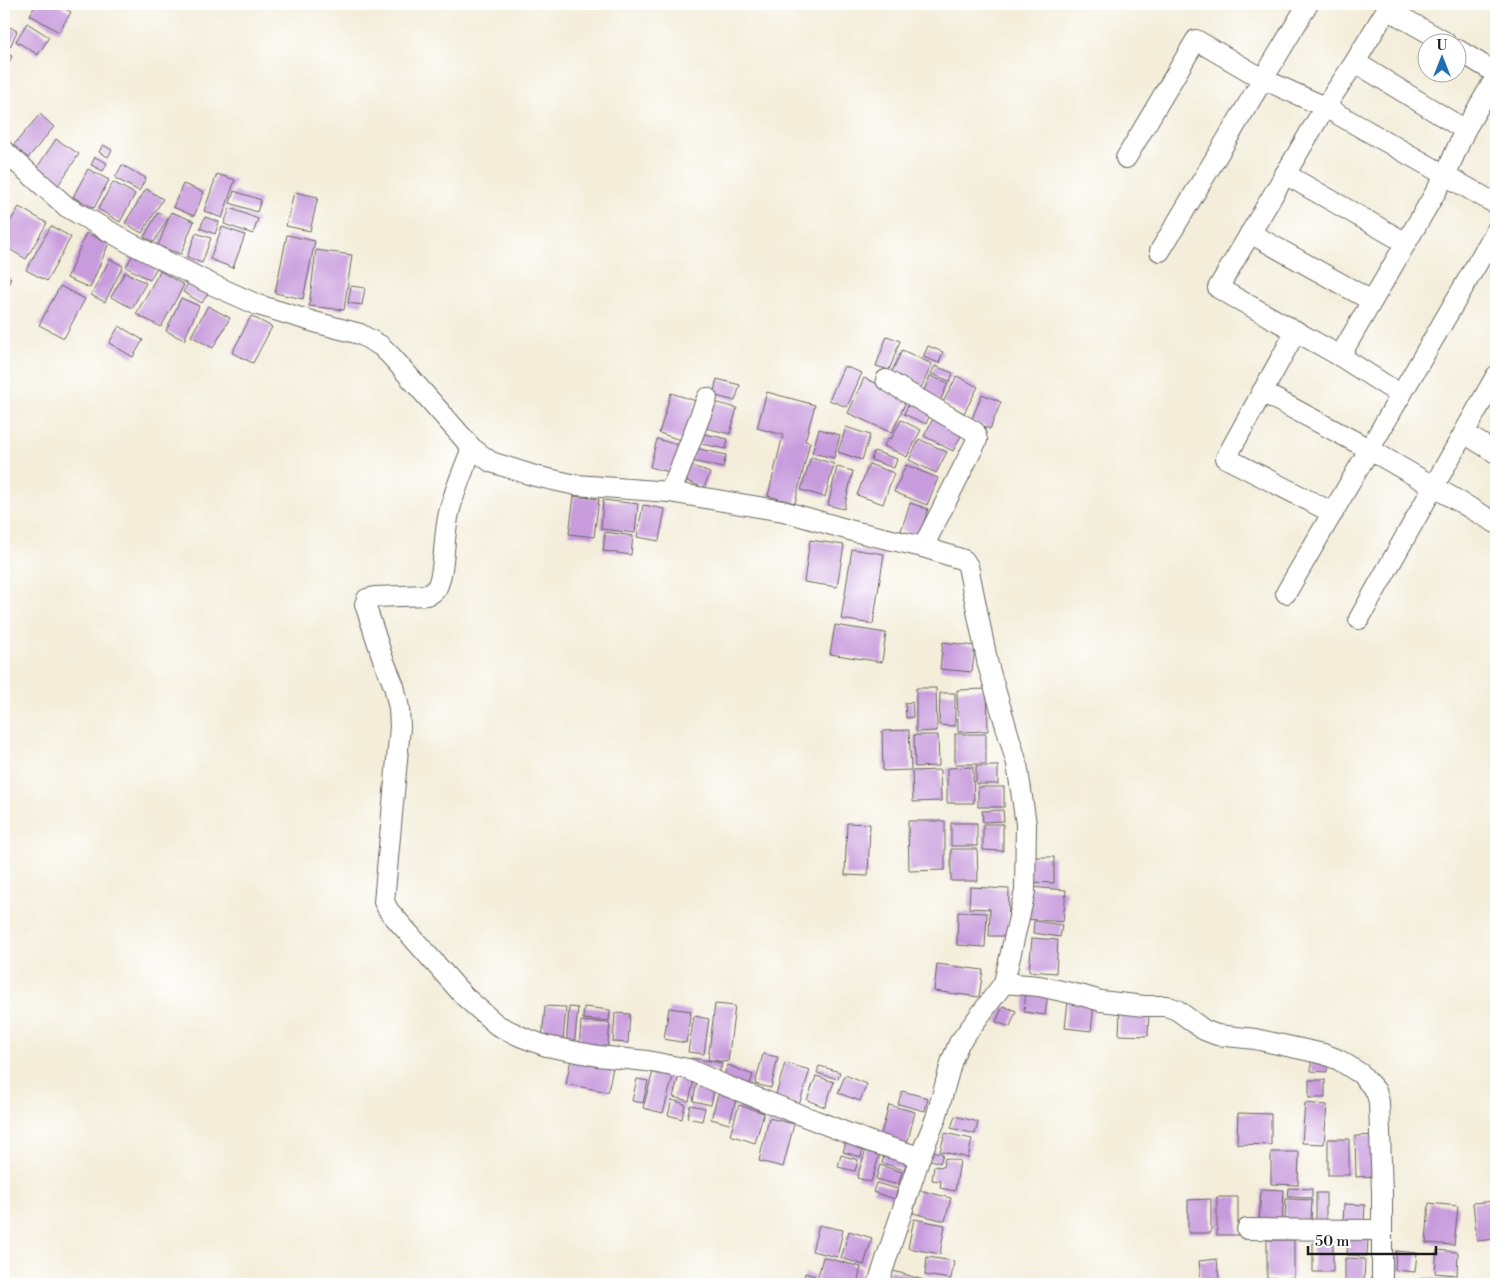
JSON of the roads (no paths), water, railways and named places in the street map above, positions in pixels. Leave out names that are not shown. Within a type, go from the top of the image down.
[{"type":"street","points":[[1401,395],[1340,356],[1218,288],[1325,107],[1389,6],[1429,32]]},
{"type":"street","points":[[1160,251],[1263,79],[1299,7]]},
{"type":"street","points":[[1126,158],[1196,40],[1263,79],[1325,107],[1496,204]]},
{"type":"street","points":[[1468,56],[1496,73]]},
{"type":"street","points":[[1355,62],[1466,130]]},
{"type":"street","points":[[1340,356],[1445,176],[1466,130],[1496,77]]},
{"type":"street","points":[[4,152],[67,207],[128,242],[211,284],[258,305],[369,338],[392,357],[472,448],[492,462],[535,476],[576,485],[702,496],[736,504],[783,511],[853,531],[922,547],[964,560],[968,566],[988,665],[1016,764],[1026,824],[1025,890],[1004,983],[959,1043],[952,1060],[936,1118],[920,1157],[878,1284]]},
{"type":"street","points":[[1285,174],[1406,243]]},
{"type":"street","points":[[1286,593],[1496,231]]},
{"type":"street","points":[[1250,233],[1372,300]]},
{"type":"street","points":[[1296,331],[1226,458],[1334,513]]},
{"type":"street","points":[[1359,619],[1496,376]]},
{"type":"street","points":[[886,380],[975,432],[977,440],[922,547]]},
{"type":"street","points":[[1262,392],[1369,449],[1496,523]]},
{"type":"street","points":[[669,492],[676,479],[707,398]]},
{"type":"street","points":[[1464,433],[1496,453]]},
{"type":"street","points":[[472,448],[449,511],[441,574],[437,588],[433,593],[427,595],[374,597],[367,599],[365,604],[394,686],[399,708],[400,727],[384,902],[389,911],[464,996],[497,1025],[522,1038],[546,1046],[598,1056],[664,1064],[688,1069],[868,1141],[920,1157]]},
{"type":"street","points":[[1004,983],[1046,987],[1101,1001],[1144,1006],[1166,1006],[1177,1010],[1204,1030],[1217,1035],[1276,1043],[1303,1051],[1324,1054],[1351,1066],[1370,1083],[1376,1091],[1379,1102],[1382,1284]]},
{"type":"street","points":[[1247,1229],[1382,1230]]}]
